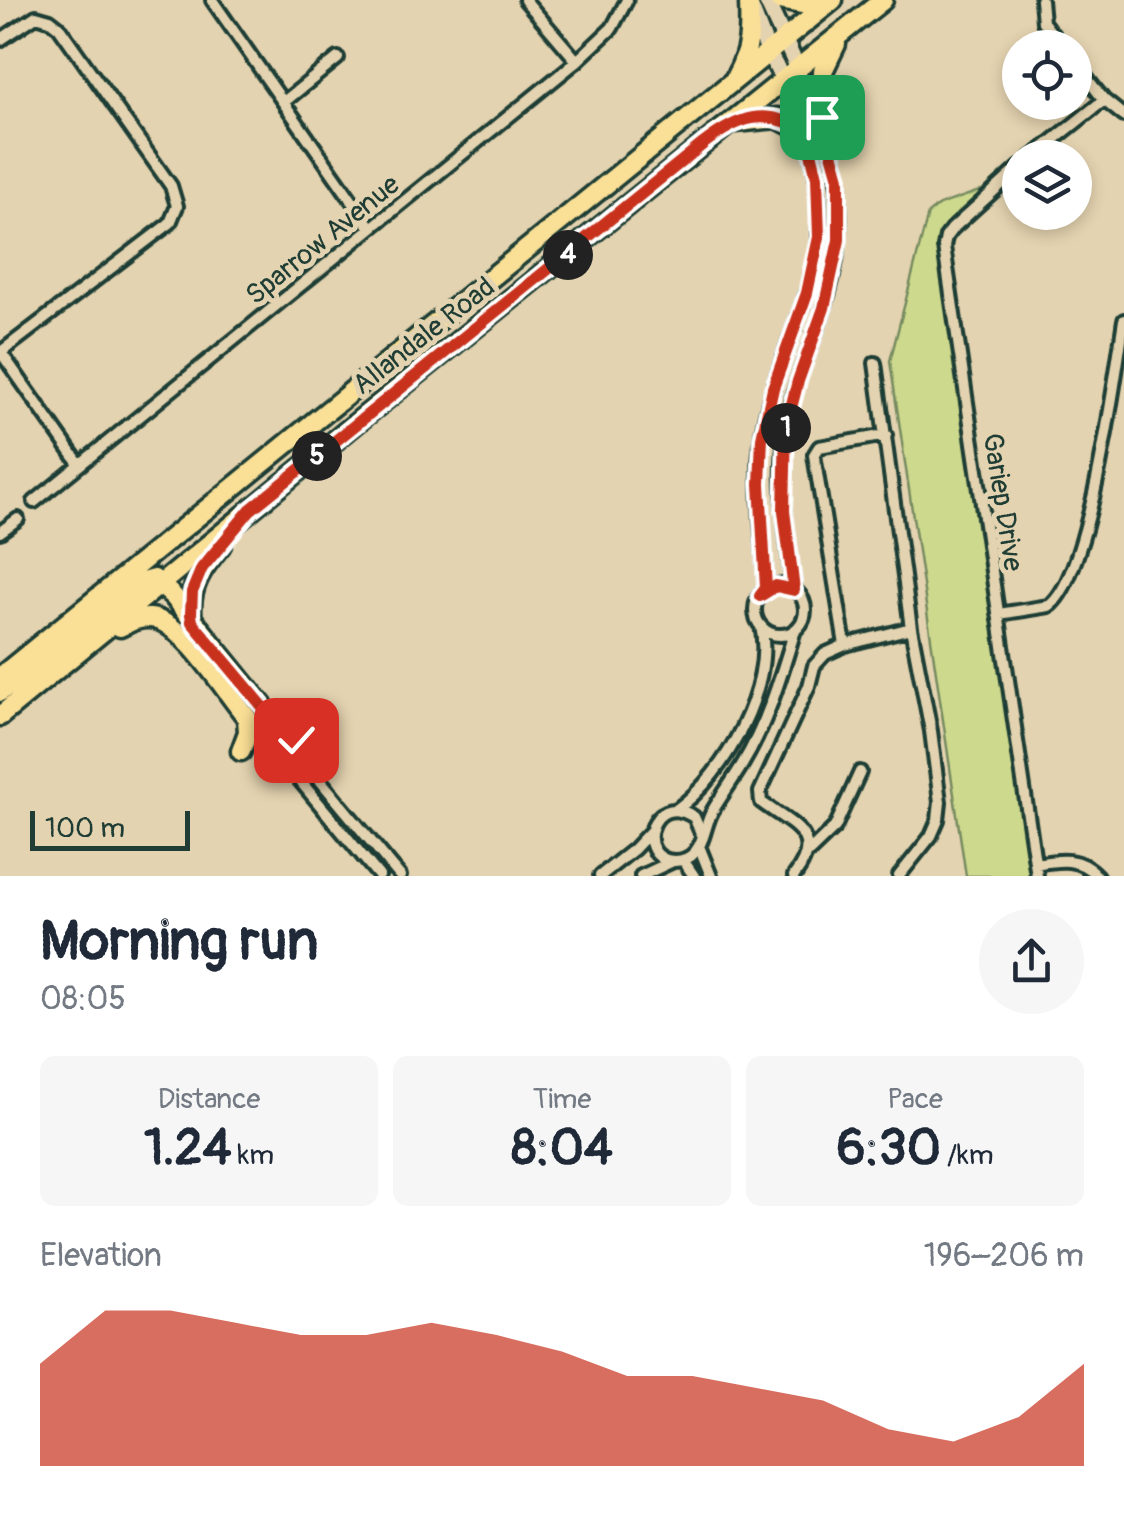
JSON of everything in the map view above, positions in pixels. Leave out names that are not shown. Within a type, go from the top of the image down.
[{"type":"main road","points":[[780,0],[807,5],[825,0]]},
{"type":"main road","name":"Allandale Road","points":[[0,677],[833,0]]},
{"type":"main road","name":"Allandale Road","points":[[0,716],[883,0]]},
{"type":"main road","points":[[728,89],[746,59],[751,36],[748,1]]},
{"type":"main road","points":[[822,117],[823,71],[844,31]]},
{"type":"main road","points":[[730,123],[777,118],[806,132]]},
{"type":"main road","points":[[192,622],[190,602],[196,578],[250,510]]},
{"type":"main road","points":[[0,692],[64,648],[143,582],[154,580],[162,584],[192,622],[271,732]]},
{"type":"main road","points":[[59,668],[124,625],[138,619],[159,620],[187,643],[247,718],[271,732]]},
{"type":"main road","points":[[241,751],[248,732],[247,718]]},
{"type":"street","points":[[212,0],[371,228]]},
{"type":"street","points":[[525,0],[577,61]]},
{"type":"street","name":"Sparrow Avenue","points":[[34,502],[577,61],[612,28],[627,0]]},
{"type":"street","points":[[600,876],[634,849],[660,816],[676,810],[705,786],[744,721],[763,663],[765,644],[756,608],[766,588],[760,484],[762,438],[773,388],[811,279],[819,237],[817,177],[785,42],[766,0]]},
{"type":"street","points":[[1042,0],[1043,22],[1049,30]]},
{"type":"street","points":[[641,876],[693,855],[761,728],[804,613],[802,600],[794,590],[784,511],[786,427],[824,308],[839,240],[839,178],[822,117],[791,74],[769,54],[748,1]]},
{"type":"street","points":[[0,40],[36,16],[59,27],[171,186],[176,206],[170,222],[0,351],[80,464]]},
{"type":"street","points":[[285,102],[338,58]]},
{"type":"street","points":[[1092,85],[1124,116]]},
{"type":"street","points":[[1054,140],[1104,100]]},
{"type":"street","name":"Gariep Drive","points":[[1002,183],[952,229],[944,244],[1036,870]]},
{"type":"street","points":[[998,614],[1049,606],[1065,588],[1094,494],[1124,320]]},
{"type":"street","points":[[875,363],[911,628],[940,802],[931,836],[899,876]]},
{"type":"street","points":[[845,645],[814,455],[819,447],[886,435]]},
{"type":"street","points":[[0,532],[18,518]]},
{"type":"street","points":[[760,596],[776,586],[794,590]]},
{"type":"street","points":[[761,626],[777,635],[795,630]]},
{"type":"street","points":[[810,852],[803,834],[762,802],[760,792],[809,686],[814,666],[825,654],[845,645],[911,628]]},
{"type":"street","points":[[379,876],[281,758],[267,750],[271,732],[293,731],[296,746],[316,774],[400,876]]},
{"type":"street","points":[[281,758],[291,754],[296,746]]},
{"type":"street","points":[[794,876],[810,852],[835,827],[860,772]]},
{"type":"street","points":[[676,810],[694,816],[711,876]]},
{"type":"street","points":[[650,831],[654,849],[662,858],[679,860],[694,876]]},
{"type":"street","points":[[1036,870],[1072,860],[1097,876]]},
{"type":"green space","points":[[999,184],[944,247],[1037,876],[966,876],[890,361],[928,214],[939,205]]},
{"type":"route","points":[[296,740],[293,731],[279,726],[192,622],[190,602],[202,568],[250,510],[703,144],[730,123],[750,118],[777,118],[806,132],[820,205],[815,265],[773,388],[760,461],[766,588],[760,596],[776,586],[794,590],[784,511],[786,427],[824,308],[839,240],[839,178],[822,117]]}]
